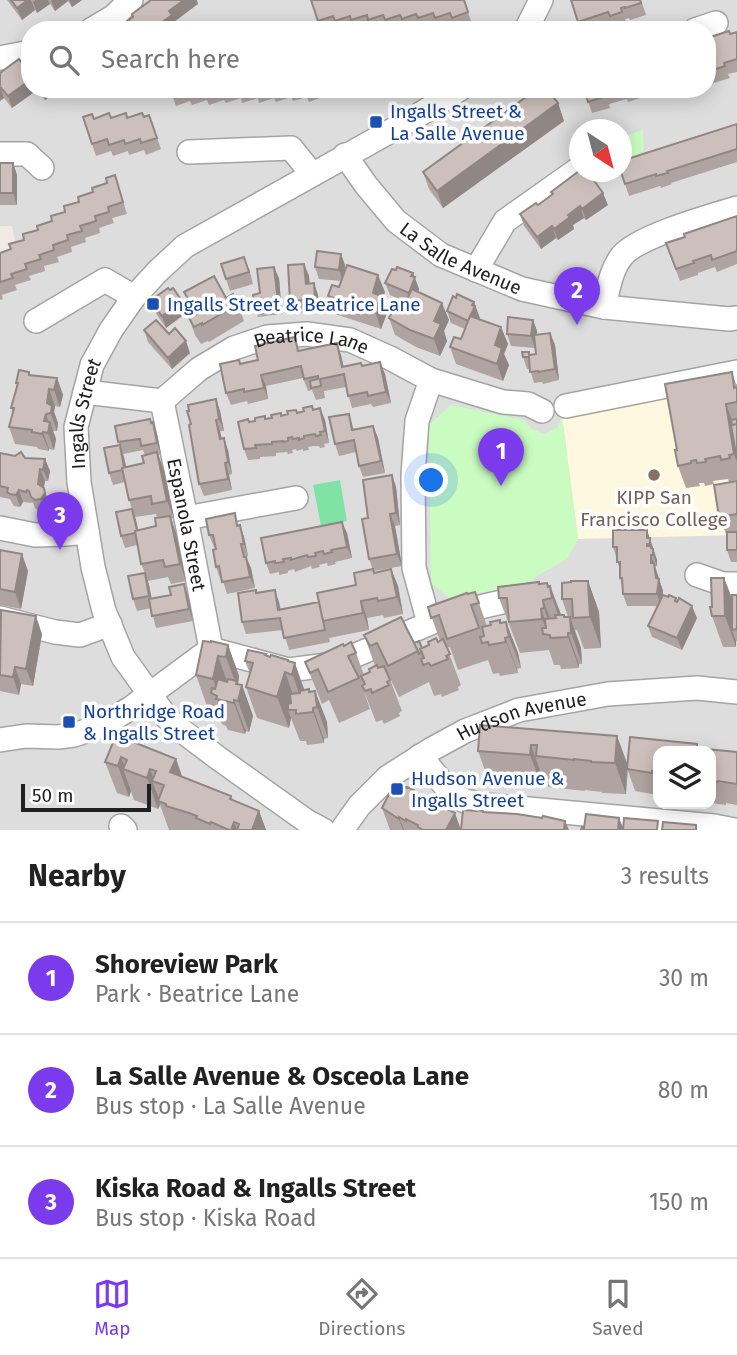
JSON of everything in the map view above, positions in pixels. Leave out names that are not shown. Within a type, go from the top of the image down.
[{"type":"street","points":[[106,21],[131,0]]},
{"type":"street","points":[[530,21],[541,0]]},
{"type":"street","points":[[0,58],[21,54]]},
{"type":"street","name":"Ingalls Street","points":[[323,830],[308,822],[173,724],[122,657],[104,611],[93,567],[79,482],[76,427],[92,365],[111,330],[134,297],[158,271],[185,246],[345,155],[430,98]]},
{"type":"street","points":[[189,152],[291,148],[312,174]]},
{"type":"street","points":[[0,154],[27,154],[42,169]]},
{"type":"street","name":"La Salle Avenue","points":[[345,155],[396,221],[441,255],[476,270],[522,289],[604,307],[737,318]]},
{"type":"street","points":[[476,270],[505,221],[569,176]]},
{"type":"street","points":[[604,307],[614,268],[623,254],[641,241],[737,208]]},
{"type":"street","points":[[36,321],[106,279],[134,297]]},
{"type":"street","name":"Beatrice Lane","points":[[162,401],[199,369],[234,348],[267,337],[307,334],[350,340],[431,380],[503,402],[527,404],[542,411]]},
{"type":"street","points":[[566,406],[737,372]]},
{"type":"street","points":[[429,623],[414,568],[413,475],[417,421],[431,380]]},
{"type":"street","points":[[85,392],[162,401]]},
{"type":"street","name":"Espanola Street","points":[[162,401],[211,649]]},
{"type":"street","points":[[186,518],[296,498]]},
{"type":"street","points":[[0,528],[35,535],[87,532]]},
{"type":"street","points":[[697,575],[723,584],[737,584]]},
{"type":"street","points":[[0,740],[26,736],[74,735],[102,726],[211,649],[289,670],[335,664],[454,613],[552,590]]},
{"type":"street","points":[[0,618],[55,632],[80,635],[110,624]]},
{"type":"street","name":"Hudson Avenue","points":[[342,830],[359,806],[387,779],[420,756],[465,731],[519,710],[608,694],[697,688],[737,692]]},
{"type":"street","points":[[420,756],[452,794],[465,801],[735,830]]},
{"type":"shaded area","points":[[0,0],[737,0],[737,830],[0,830],[0,263],[17,249],[12,226],[0,226]]},
{"type":"shaded area","name":"KIPP San Francisco College","points":[[737,385],[737,535],[578,539],[562,416]]},
{"type":"green space","points":[[643,130],[644,150],[632,159],[632,134]]},
{"type":"green space","points":[[451,405],[524,420],[533,430],[545,434],[557,428],[562,416],[578,539],[567,559],[523,586],[449,598],[431,583],[429,425]]},
{"type":"green space","points":[[340,480],[347,521],[321,526],[313,485]]},
{"type":"building","points":[[11,0],[28,0],[17,8]]},
{"type":"building","points":[[151,0],[184,0],[169,11],[172,15],[164,21],[128,21],[133,17],[132,14]]},
{"type":"building","points":[[311,0],[464,0],[468,12],[452,18],[450,13],[435,18],[433,13],[418,18],[416,14],[402,19],[400,15],[385,20],[383,15],[368,20],[367,15],[351,20],[350,16],[335,21],[333,16],[318,21]]},
{"type":"building","points":[[571,0],[640,0],[641,3],[621,8],[622,12],[610,16],[608,12],[578,21]]},
{"type":"building","points":[[729,31],[730,34],[737,32],[737,59],[716,69],[716,35]]},
{"type":"building","points":[[19,59],[21,87],[8,96],[0,87],[0,73]]},
{"type":"building","points":[[525,98],[554,98],[558,103],[437,191],[423,172]]},
{"type":"building","points":[[109,113],[111,118],[126,113],[127,118],[142,113],[144,117],[149,115],[157,138],[141,143],[140,139],[125,144],[124,140],[109,145],[107,139],[92,144],[83,117],[92,114],[94,119]]},
{"type":"building","points":[[737,124],[737,149],[667,171],[668,173],[632,182],[632,157]]},
{"type":"building","points":[[0,163],[13,163],[13,193],[0,193]]},
{"type":"building","points":[[115,175],[123,202],[108,207],[109,212],[95,216],[96,221],[80,226],[82,231],[67,235],[68,240],[53,245],[54,250],[39,255],[41,259],[25,264],[27,269],[11,274],[13,278],[0,282],[0,253],[11,249],[9,244],[24,240],[23,234],[38,230],[37,226],[52,221],[51,216],[65,212],[64,206],[79,202],[78,197],[93,192],[92,188],[107,183],[106,178]]},
{"type":"building","points":[[569,178],[569,182],[595,182],[603,193],[582,209],[580,206],[554,229],[552,226],[537,237],[520,214],[536,203],[538,205],[553,194],[551,192]]},
{"type":"building","points":[[737,216],[737,251],[712,260],[711,255],[676,269],[666,243]]},
{"type":"building","points":[[317,251],[341,254],[339,270],[315,267]]},
{"type":"building","points":[[244,257],[249,272],[226,279],[221,264]]},
{"type":"building","points":[[304,264],[306,284],[314,283],[315,299],[290,301],[288,265]]},
{"type":"building","points":[[347,265],[378,275],[373,293],[381,296],[375,312],[328,296],[332,285],[339,287]]},
{"type":"building","points":[[274,267],[278,303],[254,305],[253,295],[260,293],[257,269]]},
{"type":"building","points":[[397,267],[413,273],[411,276],[415,277],[409,293],[385,283],[392,269],[396,270]]},
{"type":"building","points":[[214,276],[226,298],[233,294],[238,304],[194,327],[189,318],[197,314],[184,292]]},
{"type":"building","points":[[168,288],[173,288],[182,301],[162,316],[152,303],[156,301],[154,298]]},
{"type":"building","points":[[412,289],[442,303],[434,321],[441,324],[434,339],[389,318],[394,308],[401,311]]},
{"type":"building","points":[[457,294],[474,302],[472,305],[475,306],[468,321],[447,311],[453,296],[456,298]]},
{"type":"building","points":[[470,316],[501,327],[495,345],[502,348],[497,364],[450,347],[454,337],[461,339]]},
{"type":"building","points":[[508,317],[533,320],[531,336],[507,334]]},
{"type":"building","points":[[156,320],[169,334],[175,328],[186,341],[168,358],[144,330]]},
{"type":"building","points":[[550,333],[555,369],[530,372],[529,357],[523,357],[522,352],[536,354],[534,335]]},
{"type":"building","points":[[295,337],[298,351],[337,343],[342,367],[380,362],[386,392],[348,396],[344,374],[320,379],[321,386],[311,388],[310,381],[318,379],[318,376],[304,379],[301,366],[261,375],[264,388],[226,393],[220,364],[258,360],[255,346]]},
{"type":"building","points":[[19,370],[29,372],[29,375],[57,378],[54,390],[49,389],[47,403],[52,406],[51,413],[46,414],[44,421],[50,422],[48,433],[9,427]]},
{"type":"building","points":[[732,372],[734,388],[737,387],[737,402],[726,404],[734,454],[721,460],[720,456],[705,459],[706,462],[697,463],[696,460],[678,466],[665,384]]},
{"type":"building","points":[[216,399],[219,419],[216,420],[220,439],[224,438],[228,479],[199,484],[188,405]]},
{"type":"building","points":[[312,406],[313,410],[320,408],[325,431],[320,432],[321,435],[304,436],[299,440],[292,437],[288,438],[288,441],[244,449],[238,422],[248,419],[249,422],[255,421],[255,418],[265,416],[265,419],[272,418],[271,415],[281,413],[281,416],[288,414],[287,411],[296,410],[297,413]]},
{"type":"building","points":[[349,414],[352,430],[373,426],[381,461],[359,466],[354,440],[335,444],[329,417]]},
{"type":"building","points":[[150,419],[157,443],[141,446],[140,439],[118,442],[115,426]]},
{"type":"building","points":[[737,424],[737,460],[731,425]]},
{"type":"building","points":[[120,445],[124,467],[109,473],[104,448]]},
{"type":"building","points":[[21,452],[25,458],[45,459],[43,470],[40,469],[38,484],[44,488],[45,493],[41,499],[35,500],[27,490],[19,490],[16,495],[10,494],[7,492],[8,488],[0,486],[0,453],[15,456]]},
{"type":"building","points":[[157,452],[167,501],[152,504],[151,496],[129,500],[122,468],[144,463],[142,456]]},
{"type":"building","points":[[392,475],[396,513],[390,514],[397,554],[369,559],[362,519],[368,518],[363,480]]},
{"type":"building","points":[[737,481],[737,514],[719,517],[714,485]]},
{"type":"building","points":[[132,509],[137,530],[135,533],[121,536],[116,512]]},
{"type":"building","points":[[235,513],[237,526],[240,525],[244,544],[241,544],[250,577],[222,582],[219,566],[216,567],[213,535],[209,535],[206,519]]},
{"type":"building","points":[[170,516],[180,564],[165,567],[163,560],[141,564],[135,531],[156,526],[155,518]]},
{"type":"building","points":[[342,522],[347,547],[324,554],[323,551],[315,553],[316,556],[307,555],[291,560],[283,559],[284,562],[266,563],[261,538]]},
{"type":"building","points":[[613,530],[647,530],[650,544],[647,546],[653,549],[651,563],[654,563],[656,578],[659,579],[657,594],[623,594],[617,547],[613,547]]},
{"type":"building","points":[[727,532],[737,532],[737,550],[727,550]]},
{"type":"building","points":[[0,550],[22,554],[15,592],[0,589]]},
{"type":"building","points":[[373,569],[374,573],[391,569],[397,597],[361,601],[363,613],[323,621],[317,593],[356,585],[354,573]]},
{"type":"building","points":[[145,573],[149,596],[133,599],[128,576]]},
{"type":"building","points":[[711,578],[724,578],[725,616],[712,616]]},
{"type":"building","points":[[588,581],[590,617],[573,618],[572,599],[562,599],[562,583]]},
{"type":"building","points":[[539,582],[550,586],[552,598],[543,600],[542,619],[509,622],[507,598],[499,598],[498,587]]},
{"type":"building","points":[[184,584],[189,609],[152,616],[149,599],[171,595],[169,587]]},
{"type":"building","points":[[256,590],[256,593],[275,590],[278,610],[319,602],[325,630],[284,638],[280,618],[242,622],[238,593]]},
{"type":"building","points":[[475,592],[479,603],[471,605],[479,628],[447,639],[439,615],[431,618],[428,607]]},
{"type":"building","points":[[663,595],[676,598],[677,602],[679,598],[692,606],[677,638],[648,626]]},
{"type":"building","points":[[732,595],[737,595],[737,629],[732,630]]},
{"type":"building","points":[[1,610],[36,616],[26,669],[15,667],[13,677],[0,675]]},
{"type":"building","points":[[555,615],[570,617],[571,633],[568,633],[568,637],[550,638],[550,635],[543,634],[542,628],[546,628],[545,619],[556,618]]},
{"type":"building","points":[[401,617],[418,651],[388,666],[377,643],[370,646],[364,635]]},
{"type":"building","points":[[500,620],[500,623],[506,622],[509,637],[505,638],[506,642],[489,645],[488,642],[482,643],[482,627]]},
{"type":"building","points":[[436,638],[438,642],[443,639],[450,654],[446,656],[448,659],[431,666],[429,663],[423,665],[421,659],[424,658],[420,649]]},
{"type":"building","points":[[203,641],[228,645],[226,657],[218,656],[213,679],[196,675]]},
{"type":"building","points":[[419,641],[422,652],[419,654],[414,643]]},
{"type":"building","points":[[351,642],[356,653],[348,656],[359,678],[328,692],[318,669],[310,673],[305,662]]},
{"type":"building","points":[[248,650],[295,663],[292,675],[285,672],[277,697],[246,687],[253,663],[245,661]]},
{"type":"building","points":[[377,665],[378,668],[384,666],[390,680],[387,682],[389,685],[372,693],[371,689],[365,691],[361,676]]},
{"type":"building","points":[[218,679],[237,681],[236,684],[242,685],[238,701],[234,700],[234,703],[216,699],[217,696],[211,693]]},
{"type":"building","points":[[309,689],[309,692],[315,691],[317,707],[313,708],[313,712],[296,714],[296,710],[288,710],[288,704],[291,703],[290,694]]},
{"type":"building","points":[[480,725],[617,736],[615,763],[536,756],[537,745],[531,745],[530,755],[478,751]]},
{"type":"building","points":[[116,735],[176,759],[170,772],[231,796],[230,799],[259,811],[252,830],[237,830],[239,824],[234,822],[229,830],[158,801],[164,785],[152,781],[156,771],[150,769],[147,778],[123,769],[127,760],[121,757],[118,766],[105,762]]},
{"type":"building","points":[[630,737],[697,744],[653,746],[652,773],[627,769]]},
{"type":"building","points":[[716,750],[737,752],[737,784],[717,782]]},
{"type":"building","points":[[395,782],[455,813],[446,830],[423,830],[382,808]]},
{"type":"building","points":[[463,810],[543,816],[565,821],[564,830],[461,830]]},
{"type":"building","points":[[586,814],[619,818],[618,830],[581,830],[584,828]]},
{"type":"building","points":[[624,818],[658,821],[657,830],[623,830]]},
{"type":"building","points":[[663,822],[696,825],[696,830],[662,830]]},
{"type":"place","name":"Ingalls Street & La Salle Avenue","points":[[376,122]]},
{"type":"place","name":"Ingalls Street & Beatrice Lane","points":[[153,304]]},
{"type":"place","name":"La Salle Avenue & Osceola Lane","points":[[577,325]]},
{"type":"place","name":"KIPP San Francisco College","points":[[654,475]]},
{"type":"place","name":"Shoreview Park","points":[[501,486]]},
{"type":"place","name":"Kiska Road & Ingalls Street","points":[[60,550]]},
{"type":"place","name":"Northridge Road & Ingalls Street","points":[[69,722]]},
{"type":"place","name":"Hudson Avenue & Ingalls Street","points":[[397,789]]}]
